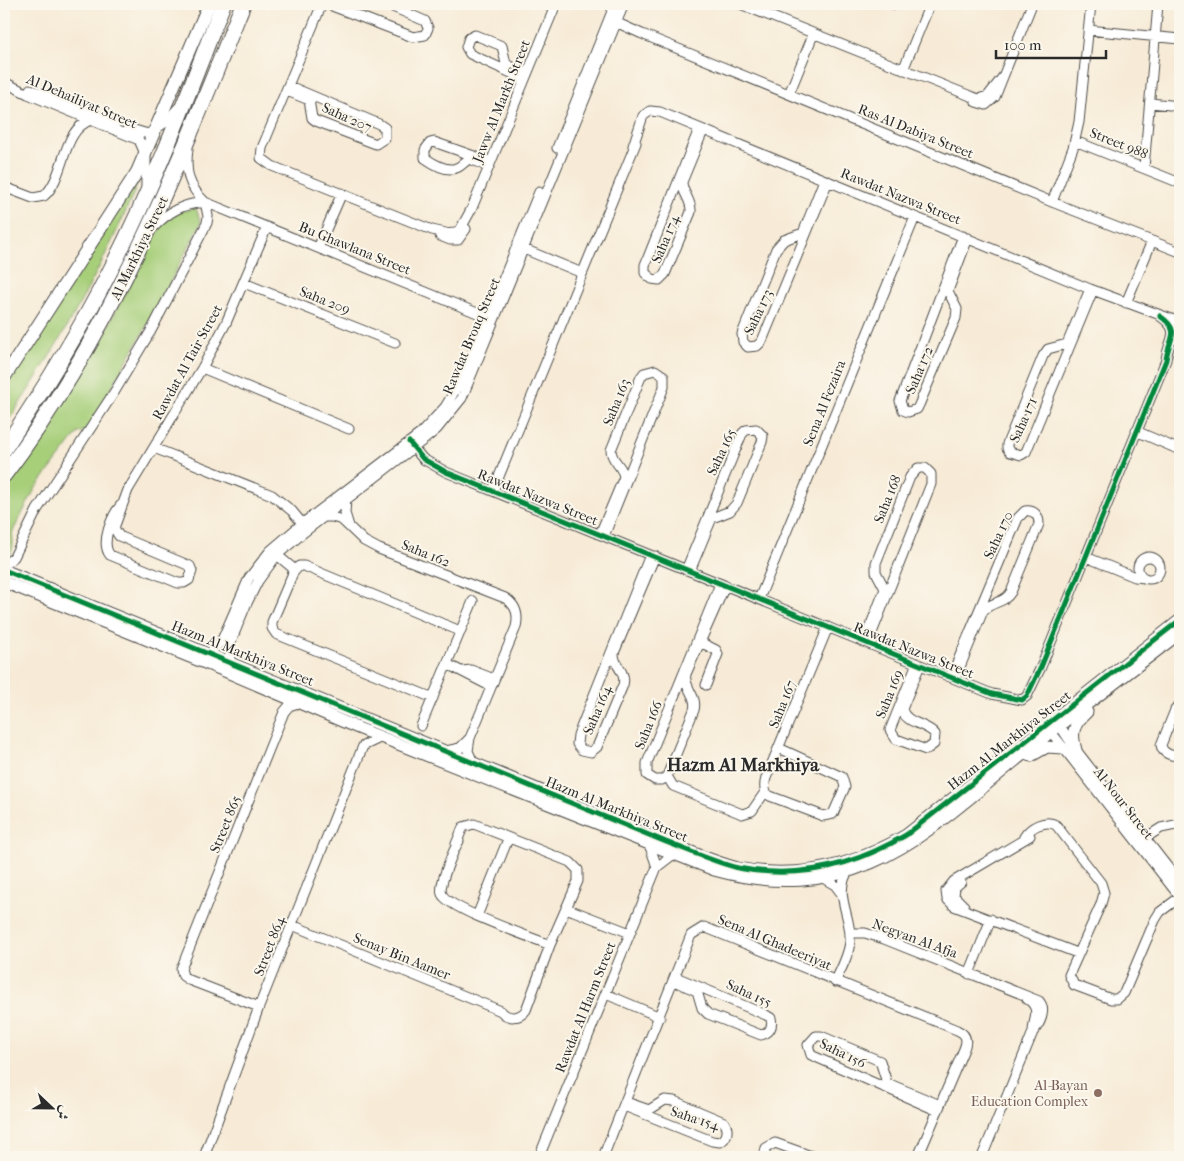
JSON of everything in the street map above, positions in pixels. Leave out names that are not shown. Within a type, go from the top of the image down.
[{"type":"highway","name":"Al Markhiya Street","points":[[4,449],[40,395],[90,309],[144,201],[223,4]]},
{"type":"highway","name":"Al Markhiya Street","points":[[4,476],[57,399],[90,344],[146,236],[189,139],[243,4]]},
{"type":"main road","points":[[4,378],[146,156],[209,4]]},
{"type":"street","name":"Jaww Al Markh Street","points":[[322,4],[274,122],[266,149],[273,166],[432,230],[450,234],[457,233],[472,208],[555,6]]},
{"type":"street","points":[[327,4],[417,38],[423,37],[428,32],[428,24],[422,18],[386,4]]},
{"type":"street","points":[[336,4],[344,6],[353,4],[358,16]]},
{"type":"street","points":[[544,4],[555,6]]},
{"type":"street","name":"Rawdat Brouq Street","points":[[612,23],[615,4]]},
{"type":"street","name":"Rawdat Brouq Street","points":[[207,655],[221,642],[238,599],[258,564],[411,445],[437,429],[462,398],[519,247],[612,23],[624,4]]},
{"type":"street","points":[[740,4],[962,94],[985,99],[1002,78],[1032,4]]},
{"type":"street","points":[[903,70],[930,4]]},
{"type":"street","points":[[1052,202],[1076,140],[1091,4]]},
{"type":"street","points":[[1144,168],[1158,4]]},
{"type":"street","name":"Ras Al Dabiya Street","points":[[612,23],[1180,252]]},
{"type":"street","points":[[1088,30],[1180,39]]},
{"type":"street","points":[[789,94],[814,35]]},
{"type":"street","points":[[478,36],[499,44],[504,49],[509,67],[525,77],[493,65],[468,52],[466,47],[469,38],[478,36]]},
{"type":"street","points":[[493,65],[505,57]]},
{"type":"street","name":"Al Dehailiyat Street","points":[[4,82],[28,94],[139,140],[146,156]]},
{"type":"street","name":"Al Dehailiyat Street","points":[[13,86],[38,92],[138,132],[148,134],[156,130],[186,99]]},
{"type":"street","name":"Saha 207","points":[[288,89],[322,100],[382,126],[386,132],[383,141],[380,144],[372,143],[316,121],[312,118],[311,108],[307,99],[288,89]]},
{"type":"street","points":[[311,108],[322,100]]},
{"type":"street","points":[[1150,103],[1180,106]]},
{"type":"street","name":"Rawdat Nazwa Street","points":[[411,445],[423,459],[437,468],[493,491],[602,535],[653,555],[722,585],[866,642],[1016,705],[1026,704],[1032,694],[1041,667],[1166,360],[1174,332],[1170,324],[1160,316],[657,111],[646,113],[493,491]]},
{"type":"street","points":[[71,112],[74,121],[74,132]]},
{"type":"street","points":[[4,186],[34,198],[44,196],[53,184],[74,132],[81,124],[90,120]]},
{"type":"street","name":"Saha 174","points":[[701,130],[682,182],[690,203],[691,212],[665,274],[659,280],[652,280],[647,277],[644,269],[701,130]]},
{"type":"street","name":"Bu Ghawlana Street","points":[[189,139],[186,171],[190,184],[205,202],[491,319]]},
{"type":"street","name":"Street 988","points":[[1076,140],[1180,183]]},
{"type":"street","points":[[434,142],[459,150],[490,165],[473,160],[455,169],[447,168],[428,160],[424,154],[426,146],[434,142]]},
{"type":"street","points":[[459,150],[462,164]]},
{"type":"street","points":[[144,201],[147,178],[146,156]]},
{"type":"street","name":"Saha 173","points":[[826,180],[800,250],[762,341],[757,346],[748,347],[743,342],[742,334],[776,249],[787,238],[803,233],[826,180]]},
{"type":"street","points":[[318,248],[342,194]]},
{"type":"street","points":[[671,200],[678,196],[686,196]]},
{"type":"street","points":[[4,565],[14,557],[36,510],[85,438],[152,329],[207,223],[208,216],[205,202],[180,206],[162,218],[146,236]]},
{"type":"street","name":"Sena Al Fezaira","points":[[759,599],[915,217]]},
{"type":"street","name":"Rawdat Al Tair Street","points":[[105,543],[128,490],[202,368],[244,283],[267,227]]},
{"type":"street","name":"Saha 172","points":[[966,237],[948,288],[952,301],[958,311],[956,318],[920,405],[917,409],[908,412],[903,410],[900,401],[966,237]]},
{"type":"street","points":[[787,238],[796,242],[800,250]]},
{"type":"street","points":[[1126,303],[1152,240]]},
{"type":"street","points":[[519,247],[582,273]]},
{"type":"street","name":"Saha 209","points":[[244,283],[395,343]]},
{"type":"street","name":"Saha 171","points":[[1092,289],[1026,452],[1021,455],[1010,452],[1007,448],[1008,444],[1043,356],[1048,349],[1064,345],[1069,341],[1092,289]]},
{"type":"street","points":[[937,306],[942,302],[952,301]]},
{"type":"street","points":[[1055,347],[1062,353],[1064,360]]},
{"type":"street","points":[[202,368],[350,429]]},
{"type":"street","name":"Saha 163","points":[[649,370],[655,370],[664,376],[665,382],[602,535],[622,484],[623,472],[612,457],[613,446],[641,377],[649,370]]},
{"type":"street","name":"Saha 165","points":[[756,428],[763,436],[762,442],[737,503],[726,513],[712,518],[688,571],[742,434],[746,430],[756,428]]},
{"type":"street","points":[[1136,431],[1180,450]]},
{"type":"street","name":"Rawdat Brouq Street","points":[[303,528],[324,517],[411,445]]},
{"type":"street","points":[[154,448],[267,493],[285,505],[303,528],[281,545],[277,550],[279,553],[258,581],[230,644],[230,664]]},
{"type":"street","points":[[618,464],[626,466],[633,462]]},
{"type":"street","name":"Saha 168","points":[[918,468],[925,468],[931,474],[931,484],[866,642],[885,586],[876,569],[876,564],[910,477],[918,468]]},
{"type":"street","points":[[346,500],[344,513],[349,526]]},
{"type":"street","points":[[714,502],[726,513]]},
{"type":"street","name":"Rawdat Al Tair Street","points":[[118,535],[114,528],[121,505]]},
{"type":"street","name":"Saha 170","points":[[1025,511],[1034,512],[1039,520],[1037,530],[1009,596],[988,606],[983,611],[953,678],[1018,518],[1025,511]]},
{"type":"street","name":"Saha 162","points":[[324,517],[338,518],[370,545],[509,601],[517,614],[516,627],[470,738],[468,751],[472,762]]},
{"type":"street","points":[[118,535],[190,566],[191,576],[184,583],[178,583],[110,555],[105,543],[118,535]]},
{"type":"street","points":[[279,553],[297,568],[306,567],[460,631]]},
{"type":"street","name":"Saha 164","points":[[653,555],[614,653],[614,658],[624,680],[597,747],[591,752],[585,751],[579,748],[576,740],[653,555]]},
{"type":"street","points":[[1087,555],[1142,575]]},
{"type":"street","points":[[297,568],[272,622],[275,633],[433,698]]},
{"type":"street","name":"Hazm Al Markhiya Street","points":[[4,570],[207,655],[716,861],[767,872],[816,871],[866,857],[906,835],[1053,726],[1109,688],[1180,633]]},
{"type":"street","points":[[880,578],[895,574]]},
{"type":"street","name":"Hazm Al Markhiya Street","points":[[4,582],[358,728],[714,870],[737,877],[783,881],[823,878],[847,873],[894,854],[1006,770],[1053,726],[1180,620]]},
{"type":"street","points":[[667,776],[694,710],[695,700],[685,678],[722,585]]},
{"type":"street","name":"Saha 166","points":[[667,776],[662,780],[655,780],[649,777],[646,768],[722,585]]},
{"type":"street","points":[[988,589],[991,595],[999,602]]},
{"type":"street","points":[[421,726],[472,601]]},
{"type":"street","name":"Saha 167","points":[[667,776],[673,786],[742,814],[752,811],[765,792],[765,782],[830,628]]},
{"type":"street","points":[[700,642],[716,650],[718,654],[706,685]]},
{"type":"street","points":[[447,664],[467,676],[492,683]]},
{"type":"street","name":"Saha 169","points":[[918,664],[902,706],[902,712],[909,719],[933,731],[936,740],[931,748],[924,750],[894,737],[890,730],[918,664]]},
{"type":"street","points":[[605,667],[613,665],[619,667]]},
{"type":"street","points":[[1076,750],[1072,735],[1074,726],[1106,697],[1109,688]]},
{"type":"street","points":[[676,692],[690,690]]},
{"type":"street","points":[[279,694],[284,712]]},
{"type":"street","points":[[284,712],[289,706],[298,703]]},
{"type":"street","points":[[1180,705],[1175,710],[1161,745],[1162,750],[1166,753],[1174,756],[1180,754]]},
{"type":"street","name":"Street 865","points":[[259,1008],[198,982],[189,975],[186,968],[191,946],[284,712]]},
{"type":"street","points":[[893,720],[909,719]]},
{"type":"street","name":"Al Nour Street","points":[[1053,726],[1064,748],[1136,843],[1180,897]]},
{"type":"street","name":"Al Nour Street","points":[[1053,726],[1076,750],[1180,883]]},
{"type":"street","points":[[358,728],[363,746],[382,737]]},
{"type":"street","points":[[446,751],[460,748],[470,738]]},
{"type":"street","name":"Street 864","points":[[204,1157],[259,1008],[363,746]]},
{"type":"street","points":[[1006,770],[1040,750],[1052,746],[1064,748]]},
{"type":"street","name":"Saha 167","points":[[779,752],[832,775],[838,780],[839,790],[830,809],[820,811],[773,791],[770,784],[779,752]]},
{"type":"street","name":"Saha 167","points":[[765,792],[770,796],[826,817],[833,814],[844,791],[845,783],[842,777],[779,752]]},
{"type":"street","points":[[1136,843],[1161,828],[1180,824]]},
{"type":"street","points":[[1077,953],[969,910],[958,902],[954,893],[955,887],[968,874],[1024,837],[1050,828],[1070,844],[1092,872],[1100,890],[1100,905],[1069,970],[1069,978],[1074,985],[1104,995],[1119,992],[1132,972],[1160,912],[1180,897]]},
{"type":"street","name":"Senay Bin Aamer","points":[[292,925],[502,1011],[518,1010],[528,999],[579,877],[576,867],[493,833],[471,829],[464,833],[456,844],[435,894],[441,902],[550,945]]},
{"type":"street","points":[[477,916],[508,839]]},
{"type":"street","points":[[649,844],[656,867],[674,854]]},
{"type":"street","name":"Rawdat Al Harm Street","points":[[539,1157],[656,867]]},
{"type":"street","points":[[835,982],[848,952],[850,933],[841,893],[842,883],[847,873]]},
{"type":"street","points":[[823,878],[835,885],[841,893]]},
{"type":"street","points":[[566,908],[630,933]]},
{"type":"street","name":"Negyan Al Afja","points":[[969,974],[991,919]]},
{"type":"street","name":"Sena Al Ghadeeriyat","points":[[603,1157],[694,931],[704,927],[932,1021],[960,1038],[961,1045],[958,1060],[918,1157]]},
{"type":"street","name":"Negyan Al Afja","points":[[850,933],[874,935],[1016,993],[1036,1007],[1033,1032],[982,1157]]},
{"type":"street","name":"Saha 155","points":[[675,979],[713,991],[766,1015],[772,1023],[769,1032],[756,1034],[708,1014],[702,1008],[697,991],[675,979]]},
{"type":"street","points":[[701,1000],[713,991]]},
{"type":"street","points":[[606,994],[660,1017]]},
{"type":"street","name":"Saha 156","points":[[816,1036],[821,1036],[875,1058],[882,1063],[887,1083],[939,1108],[811,1055],[808,1045],[816,1036]]},
{"type":"street","points":[[871,1081],[878,1078],[884,1071]]},
{"type":"street","name":"Saha 154","points":[[665,1100],[674,1101],[724,1122],[728,1130],[724,1140],[716,1142],[661,1122],[625,1104],[647,1110],[665,1100]]},
{"type":"street","points":[[658,1105],[661,1122]]},
{"type":"street","points":[[764,1157],[766,1148],[774,1143],[814,1157]]},
{"type":"green space","points":[[140,178],[95,275],[43,368],[4,427],[4,388],[37,339],[77,272]]},
{"type":"green space","points":[[196,208],[201,223],[149,322],[87,430],[78,433],[35,489],[12,533],[12,549],[10,556],[4,562],[4,488],[84,371],[163,223],[180,211]]},
{"type":"cycle path","points":[[409,442],[423,459],[446,472],[992,694],[1022,700],[1027,696],[1041,667],[1166,360],[1173,331],[1160,316]]},
{"type":"cycle path","points":[[4,570],[720,863],[738,868],[782,872],[825,868],[846,862],[866,855],[906,835],[1180,620]]},
{"type":"place","name":"Al-Bayan Education Complex","points":[[1098,1093]]},
{"type":"district","name":"Hazm Al Markhiya","points":[[743,764]]}]
